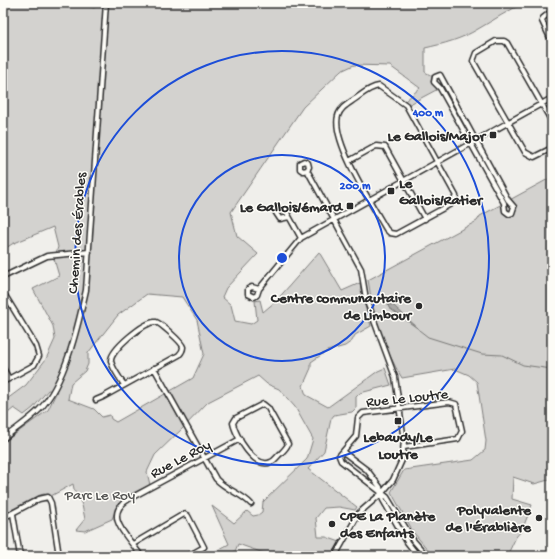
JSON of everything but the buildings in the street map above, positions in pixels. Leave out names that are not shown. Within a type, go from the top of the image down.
[{"type":"street","name":"Chemin des Érables","points":[[3,439],[40,409],[52,392],[78,328],[86,290],[94,157],[106,3]]},
{"type":"street","points":[[552,11],[543,18],[542,21],[552,42]]},
{"type":"street","points":[[552,122],[507,43],[504,41],[496,41],[478,51],[473,61],[525,152],[531,157],[537,157],[552,148]]},
{"type":"street","points":[[473,142],[444,86],[442,77],[440,75],[436,76],[434,82],[440,88],[473,142],[508,200],[514,207],[512,213],[509,214],[505,211],[504,203],[473,142]]},
{"type":"street","points":[[379,86],[404,102],[455,193],[455,198],[451,204],[399,234],[393,234],[386,229],[349,161],[340,136],[337,122],[338,115],[342,109],[370,89],[379,86]]},
{"type":"street","points":[[259,289],[301,238],[552,98]]},
{"type":"street","points":[[349,161],[374,147],[381,146],[386,149],[425,219]]},
{"type":"street","points":[[307,170],[361,269],[366,299],[395,377],[404,447],[398,470],[382,493],[359,513],[335,556]]},
{"type":"street","points":[[289,216],[301,238]]},
{"type":"street","points":[[3,277],[47,256],[89,252]]},
{"type":"street","points":[[3,292],[36,346],[38,353],[38,359],[34,365],[3,382]]},
{"type":"street","points":[[96,400],[124,385],[154,368],[179,355],[183,348],[179,341],[159,323],[154,322],[127,338],[113,355],[112,362],[124,385]]},
{"type":"street","points":[[3,368],[9,379]]},
{"type":"street","points":[[154,368],[216,479],[222,486],[251,504]]},
{"type":"street","name":"Rue Le Loutre","points":[[382,493],[341,460],[339,456],[357,434],[357,421],[361,414],[365,412],[449,402],[454,403],[458,408],[462,431],[461,435],[456,440],[404,447]]},
{"type":"street","points":[[263,404],[268,408],[287,440],[287,446],[272,462],[266,463],[252,458],[240,439],[234,426],[234,421],[263,404]]},
{"type":"street","name":"Rue Le Roy","points":[[141,556],[117,522],[118,512],[121,506],[129,500],[240,439]]},
{"type":"street","points":[[343,452],[370,473],[380,487],[383,500],[407,542],[418,556]]},
{"type":"street","points":[[382,493],[387,497],[416,544],[427,556]]},
{"type":"street","points":[[3,518],[42,498],[49,498],[59,556]]},
{"type":"street","points":[[13,514],[20,556]]},
{"type":"street","points":[[133,544],[151,532],[184,514],[188,516],[204,547],[188,556]]},
{"type":"green space","name":"Parc Le Roy","points":[[3,3],[78,3],[94,8],[101,3],[525,3],[466,36],[425,48],[425,72],[432,76],[431,82],[438,89],[408,105],[405,101],[420,88],[390,66],[354,65],[341,71],[303,107],[231,212],[237,236],[258,254],[226,288],[222,297],[231,305],[235,321],[251,324],[257,320],[255,301],[260,300],[263,312],[276,301],[319,252],[342,291],[360,283],[362,296],[371,326],[355,335],[352,341],[345,346],[327,351],[311,362],[311,368],[303,386],[306,395],[328,407],[378,371],[385,368],[391,385],[360,393],[356,397],[356,408],[352,412],[334,415],[331,419],[324,451],[308,469],[357,507],[355,510],[339,507],[324,508],[316,518],[318,537],[326,537],[340,542],[332,556],[272,556],[238,544],[233,556],[219,556],[216,551],[229,544],[212,506],[234,523],[247,511],[253,516],[258,515],[262,512],[263,502],[307,459],[313,439],[295,407],[279,389],[267,384],[258,376],[208,402],[155,455],[147,472],[150,485],[127,497],[119,506],[112,519],[85,531],[76,530],[85,519],[82,505],[73,484],[51,496],[44,494],[40,495],[3,514],[3,443],[48,410],[57,391],[48,390],[33,408],[24,415],[14,408],[3,417],[3,402],[26,385],[46,359],[55,339],[53,326],[33,289],[59,276],[54,259],[58,247],[53,227],[12,244],[3,250]],"holes":[[[147,294],[182,297],[197,320],[204,354],[193,378],[116,422],[111,419],[110,415],[102,417],[94,409],[68,399],[71,383],[85,371],[88,364],[88,353],[118,315]]]},
{"type":"green space","points":[[552,177],[552,479],[534,484],[513,477],[512,499],[532,505],[522,530],[516,537],[507,556],[433,556],[414,533],[391,492],[404,470],[473,460],[485,450],[486,441],[477,382],[469,375],[455,369],[402,378],[380,331],[368,280],[477,221],[480,216]]},
{"type":"shaded area","points":[[388,304],[394,306],[420,330],[389,308]]},
{"type":"waterway","points":[[419,330],[428,337],[482,354],[502,355],[523,365],[552,369]]},
{"type":"place","name":"Le Gallois/Major","points":[[493,135]]},
{"type":"place","name":"Le Gallois/Ratier","points":[[391,191]]},
{"type":"place","name":"Le Gallois/émard","points":[[350,206]]},
{"type":"place","name":"Centre communautaire de Limbour","points":[[419,306]]},
{"type":"place","name":"Lebaudy/Le Loutre","points":[[398,421]]},
{"type":"place","name":"Polyvalente de l'Érablière","points":[[539,518]]},
{"type":"place","name":"CPE La Planète des Enfants","points":[[332,524]]}]
